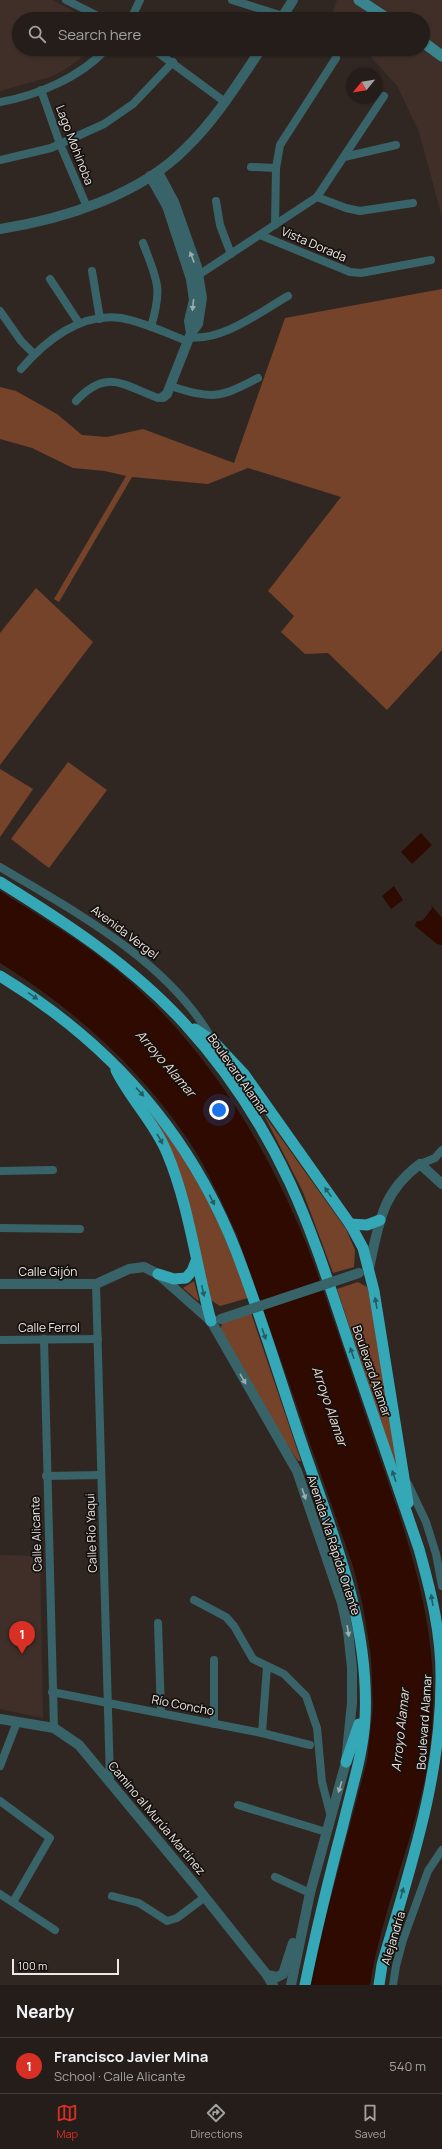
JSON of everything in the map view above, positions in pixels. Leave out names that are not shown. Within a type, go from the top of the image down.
[{"type":"highway","name":"Boulevard Alamar","points":[[0,882],[69,926],[120,962],[184,1022],[224,1072],[244,1100],[266,1138],[290,1183],[324,1267],[410,1521],[430,1588],[439,1638],[442,1680],[440,1713],[436,1755],[429,1800],[382,1965],[379,1985]]},
{"type":"highway","points":[[0,976],[30,994],[67,1021],[110,1059],[147,1100],[181,1146],[197,1172],[235,1250],[348,1580],[362,1644],[365,1698],[362,1741],[317,1926],[305,1985]]},
{"type":"highway","points":[[184,1022],[213,1041],[244,1074],[350,1224],[363,1248],[369,1268],[406,1480],[410,1521]]},
{"type":"highway","points":[[110,1059],[124,1088],[152,1126],[167,1151],[177,1178],[196,1261],[216,1320]]},
{"type":"highway","points":[[350,1224],[366,1225],[380,1220]]},
{"type":"highway","points":[[158,1274],[174,1279],[186,1278],[192,1271],[196,1261]]},
{"type":"highway","points":[[346,1762],[355,1739],[365,1698]]},
{"type":"main road","points":[[359,0],[377,12]]},
{"type":"main road","points":[[430,47],[442,56]]},
{"type":"street","points":[[66,0],[90,12]]},
{"type":"street","points":[[134,12],[140,0]]},
{"type":"street","points":[[232,0],[267,12]]},
{"type":"street","points":[[285,12],[293,0]]},
{"type":"street","points":[[0,102],[41,90],[76,73],[97,56]]},
{"type":"street","points":[[164,56],[225,102]]},
{"type":"street","points":[[0,229],[46,219],[86,207],[154,174],[186,148],[225,102],[256,56]]},
{"type":"street","points":[[276,224],[276,168],[278,151],[283,138],[336,58]]},
{"type":"street","points":[[0,160],[60,144],[104,124],[133,104],[173,62]]},
{"type":"street","name":"Lago Mohinoba","points":[[41,90],[60,144],[86,207]]},
{"type":"street","points":[[195,277],[317,197],[384,96]]},
{"type":"street","points":[[344,157],[396,145]]},
{"type":"street","points":[[251,167],[276,168]]},
{"type":"street","points":[[76,401],[88,388],[104,381],[112,381],[158,398],[167,394],[189,337],[198,324],[201,314],[202,298],[180,233],[174,202],[154,174]]},
{"type":"street","points":[[317,197],[346,208],[360,211],[413,203]]},
{"type":"street","points":[[216,201],[220,225],[231,254]]},
{"type":"street","name":"Vista Dorada","points":[[260,234],[350,272],[361,273],[431,260]]},
{"type":"street","points":[[143,243],[158,290],[158,300],[151,327]]},
{"type":"street","points":[[92,271],[100,319]]},
{"type":"street","points":[[50,279],[79,324]]},
{"type":"street","points":[[21,369],[34,354],[52,339],[79,324],[100,319],[119,318],[201,339],[214,336],[288,296]]},
{"type":"street","points":[[0,311],[21,341],[34,354]]},
{"type":"street","points":[[170,386],[200,396],[221,395],[258,378]]},
{"type":"street","name":"Avenida Vergel","points":[[0,867],[84,917],[135,954],[171,987],[198,1018],[213,1041]]},
{"type":"street","points":[[216,1320],[359,1274],[369,1268],[380,1220],[394,1189],[404,1176],[420,1164],[434,1158],[442,1150]]},
{"type":"street","points":[[420,1164],[442,1184]]},
{"type":"street","points":[[0,1171],[53,1170]]},
{"type":"street","points":[[0,1228],[80,1230]]},
{"type":"street","points":[[96,1284],[136,1268],[144,1267],[158,1274]]},
{"type":"street","name":"Avenida Vía Rápida Oriente","points":[[158,1274],[216,1320],[297,1471],[342,1603],[348,1631],[352,1668],[352,1703],[346,1762],[310,1892],[291,1985]]},
{"type":"street","name":"Calle Gijón","points":[[0,1284],[96,1284]]},
{"type":"street","name":"Calle Río Yaqui","points":[[96,1284],[110,1781]]},
{"type":"street","name":"Calle Alicante","points":[[44,1339],[46,1476],[54,1728]]},
{"type":"street","name":"Calle Ferrol","points":[[0,1340],[98,1339]]},
{"type":"street","points":[[46,1476],[101,1474]]},
{"type":"street","points":[[406,1480],[426,1522],[436,1554],[442,1586]]},
{"type":"street","points":[[194,1600],[226,1618],[234,1626],[253,1659],[284,1674],[295,1683],[306,1696],[311,1706],[320,1747],[322,1782],[331,1818]]},
{"type":"street","points":[[158,1623],[160,1713]]},
{"type":"street","points":[[214,1660],[214,1724]]},
{"type":"street","points":[[262,1733],[267,1666]]},
{"type":"street","name":"Río Concho","points":[[52,1692],[262,1733],[310,1745]]},
{"type":"street","name":"Camino al Murúa Martínez","points":[[0,1719],[54,1728],[79,1745],[205,1897],[267,1975],[273,1985]]},
{"type":"street","points":[[0,1766],[16,1722]]},
{"type":"street","points":[[0,1801],[50,1838],[13,1902]]},
{"type":"street","points":[[238,1805],[326,1832]]},
{"type":"street","name":"Alejandría","points":[[394,1985],[396,1966],[403,1940],[428,1871],[442,1850]]},
{"type":"street","points":[[267,1975],[277,1977],[283,1974],[310,1892],[275,1877]]},
{"type":"street","points":[[0,1894],[56,1930]]},
{"type":"street","points":[[112,1896],[139,1903],[167,1921],[177,1918],[205,1897]]},
{"type":"shaded area","points":[[0,0],[52,0],[75,12],[12,12],[12,56],[84,56],[66,69],[50,77],[0,91]]},
{"type":"shaded area","points":[[337,0],[442,0],[442,217],[419,132],[398,87],[370,56],[430,56],[430,12],[332,12]]},
{"type":"shaded area","points":[[442,289],[442,650],[387,710],[328,653],[305,654],[281,632],[294,616],[268,591],[341,497],[245,467],[248,468],[208,484],[132,477],[59,602],[54,599],[126,476],[105,471],[73,468],[32,448],[0,439],[0,387],[16,391],[57,414],[82,435],[107,437],[143,429],[234,463],[285,318]]},
{"type":"shaded area","points":[[36,588],[93,642],[0,765],[0,633]]},
{"type":"shaded area","points":[[68,762],[107,790],[49,868],[11,839]]},
{"type":"shaded area","points":[[0,769],[33,789],[0,837]]},
{"type":"shaded area","points":[[139,1096],[175,1144],[196,1177],[221,1228],[248,1298],[220,1306],[209,1299],[179,1175]]},
{"type":"shaded area","points":[[263,1113],[346,1229],[355,1250],[354,1267],[333,1273],[303,1192]]},
{"type":"shaded area","points":[[194,1281],[199,1300],[198,1301],[183,1288]]},
{"type":"shaded area","points":[[358,1282],[367,1287],[371,1298],[399,1477],[337,1289]]},
{"type":"shaded area","points":[[251,1313],[301,1461],[298,1461],[278,1431],[220,1330],[223,1321]]},
{"type":"shaded area","points":[[0,1555],[40,1556],[43,1718],[0,1709]]},
{"type":"water","points":[[421,833],[432,845],[412,864],[401,852]]},
{"type":"water","points":[[394,886],[403,900],[391,909],[382,896]]},
{"type":"water","name":"Arroyo Alamar","points":[[0,891],[77,940],[120,973],[152,1003],[182,1035],[210,1069],[257,1142],[278,1180],[313,1261],[412,1557],[428,1628],[432,1664],[433,1701],[431,1740],[426,1771],[420,1802],[376,1954],[370,1985],[310,1985],[313,1965],[367,1761],[373,1707],[371,1656],[363,1606],[353,1566],[237,1235],[209,1175],[189,1141],[170,1114],[127,1065],[79,1020],[54,1000],[0,963]]},
{"type":"water","points":[[431,905],[442,918],[442,945],[437,944],[415,926],[416,922],[423,920],[432,908]]},
{"type":"place","name":"Francisco Javier Mina","points":[[22,1654]]}]
